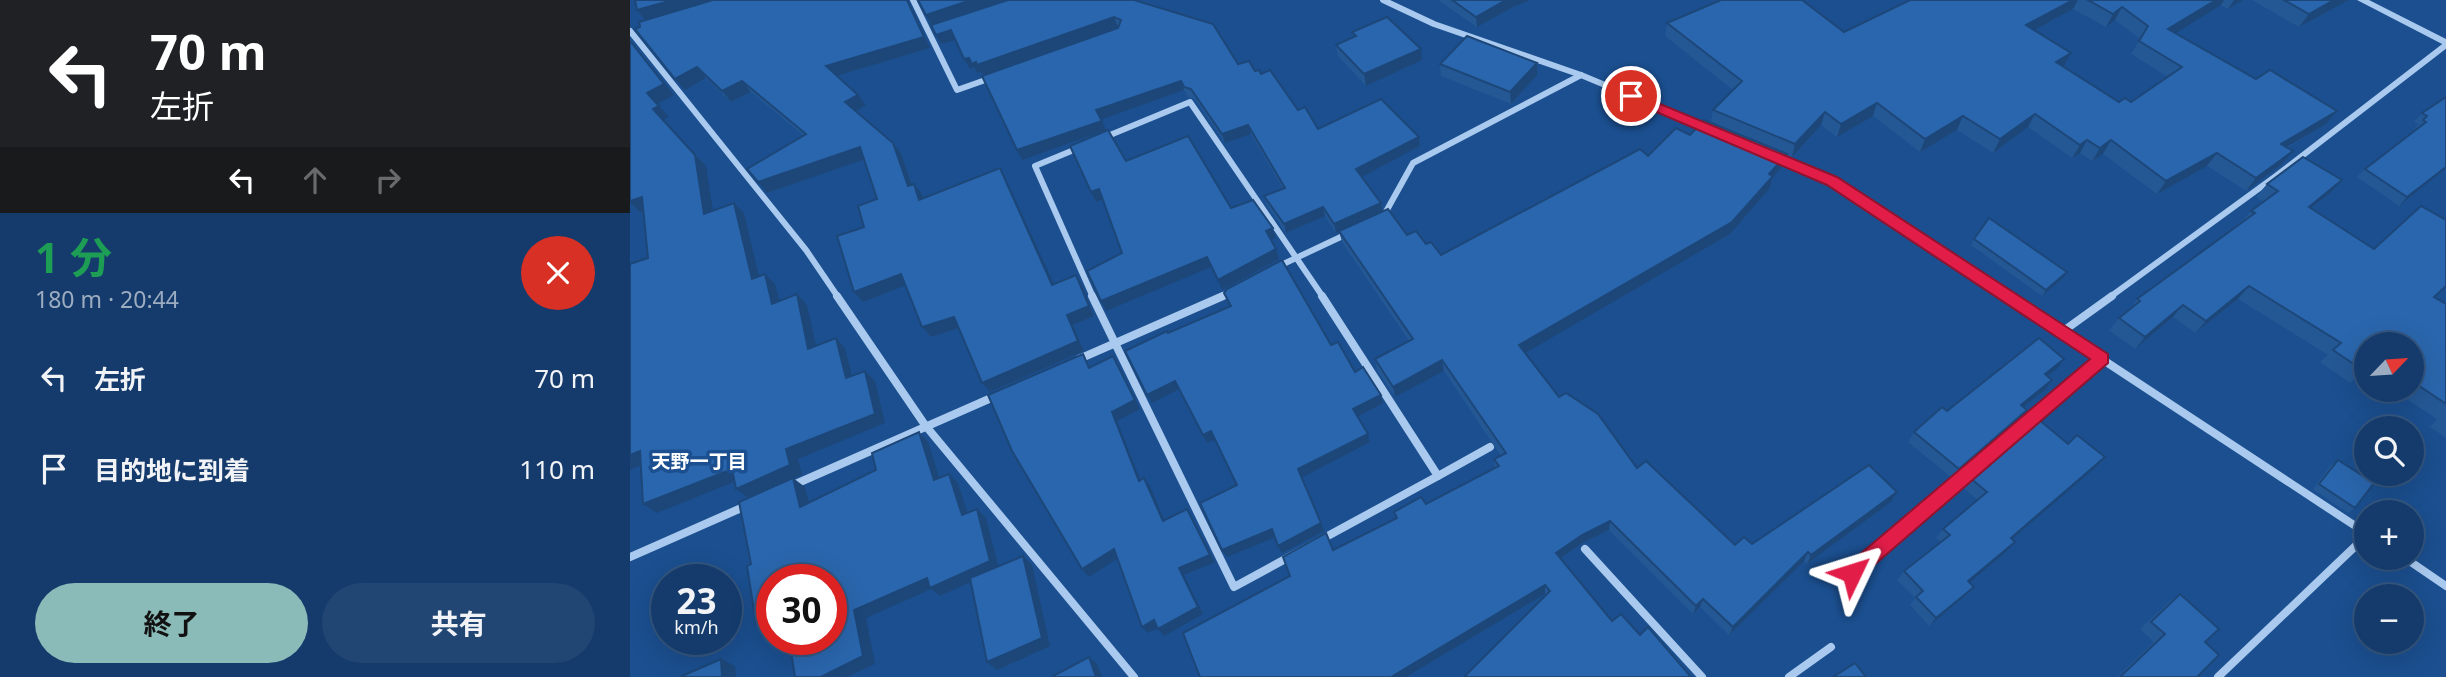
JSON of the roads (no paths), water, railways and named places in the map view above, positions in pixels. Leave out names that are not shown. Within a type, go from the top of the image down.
[{"type":"street","points":[[913,0],[957,90],[995,76]]},
{"type":"street","points":[[1383,0],[1434,24],[1581,75],[1719,133]]},
{"type":"street","points":[[2062,332],[2276,176],[2446,44],[2362,0]]},
{"type":"street","points":[[928,31],[940,27]]},
{"type":"street","points":[[644,28],[630,32],[806,250],[925,425],[1134,677]]},
{"type":"street","points":[[1376,221],[1387,216],[1413,163],[1581,75]]},
{"type":"street","points":[[1438,476],[1297,256],[1190,102],[1035,166],[1114,344],[1234,587],[1438,476],[1490,447]]},
{"type":"street","points":[[1770,155],[1832,181],[2354,526]]},
{"type":"street","points":[[1276,268],[1353,231]]},
{"type":"street","points":[[1064,366],[1244,287]]},
{"type":"street","points":[[1852,573],[2102,359]]},
{"type":"street","points":[[779,491],[1001,393]]},
{"type":"street","points":[[630,557],[754,502]]},
{"type":"street","points":[[2218,677],[2354,546]]},
{"type":"street","points":[[1585,549],[1702,677]]},
{"type":"street","points":[[2422,570],[2446,586]]},
{"type":"street","points":[[1789,677],[1831,647]]},
{"type":"district","name":"天野一丁目","points":[[699,461]]}]
